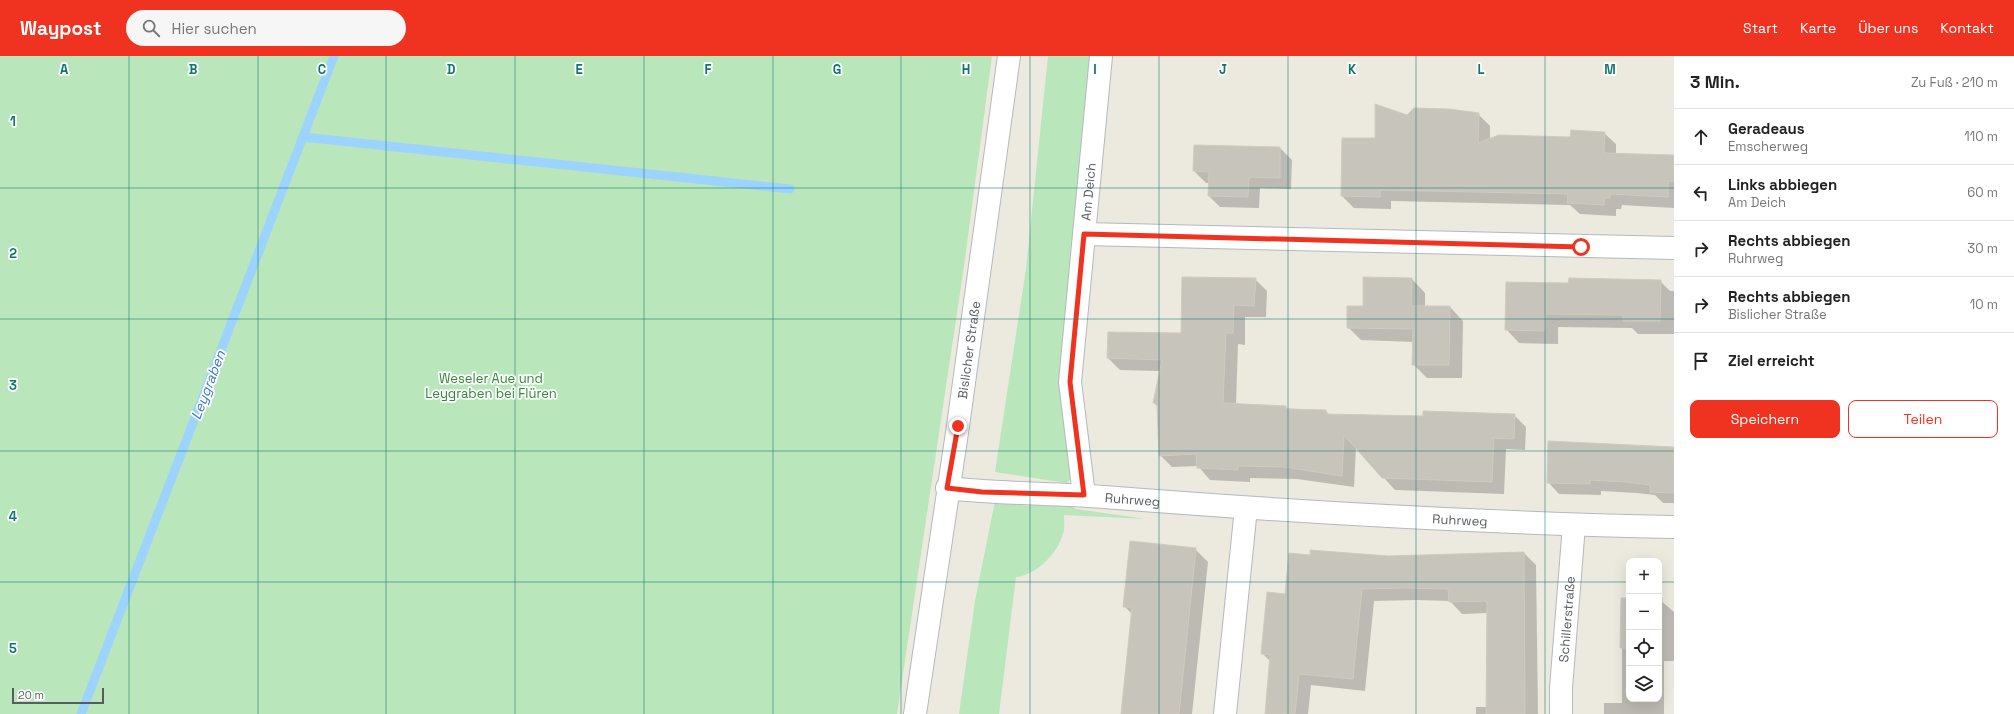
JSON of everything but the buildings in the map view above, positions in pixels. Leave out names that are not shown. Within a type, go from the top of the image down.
[{"type":"street","name":"Bislicher Straße","points":[[915,714],[947,488],[958,426],[1009,56]]},
{"type":"street","name":"Am Deich","points":[[1084,495],[1070,382],[1101,56]]},
{"type":"street","points":[[1084,234],[1674,248]]},
{"type":"street","name":"Ruhrweg","points":[[947,488],[982,492],[1084,495],[1246,508],[1574,525],[1674,527]]},
{"type":"street","points":[[1225,714],[1246,508]]},
{"type":"street","name":"Schillerstraße","points":[[1561,714],[1561,688],[1574,525]]},
{"type":"green space","name":"Weseler Aue und Leygraben bei Flüren","points":[[0,56],[992,56],[964,266],[897,714],[0,714]]},
{"type":"green space","points":[[1048,56],[1093,56],[1072,477],[1067,483],[995,472],[1026,269]]},
{"type":"green space","points":[[995,501],[1027,506],[1043,502],[1069,505],[1076,509],[1146,519],[1064,515],[1063,534],[1051,556],[1038,568],[1016,577],[999,714],[959,714],[975,601]]},
{"type":"waterway","name":"Leygraben","points":[[81,714],[334,56]]},
{"type":"waterway","points":[[303,137],[790,189]]},
{"type":"route","points":[[958,426],[947,488],[982,492],[1084,495],[1070,382],[1084,234],[1581,247]]}]
